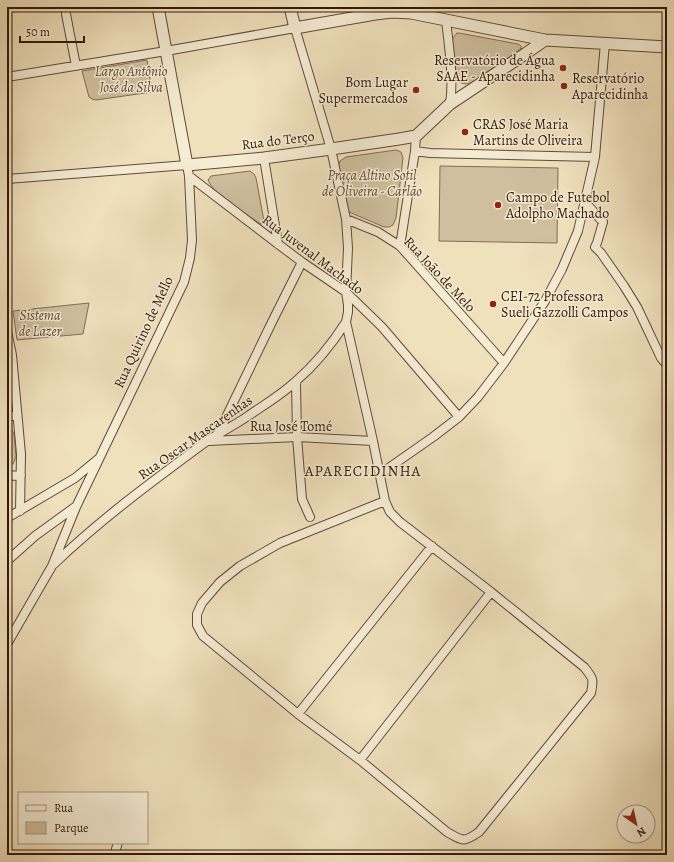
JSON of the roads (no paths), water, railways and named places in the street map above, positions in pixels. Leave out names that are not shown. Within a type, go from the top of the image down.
[{"type":"street","points":[[66,7],[76,66]]},
{"type":"street","name":"Rua Quirino de Mello","points":[[7,644],[52,566],[76,507],[184,282],[190,258],[192,240],[188,171],[158,7]]},
{"type":"street","points":[[290,7],[331,149],[346,219],[348,248],[346,292],[348,312],[346,322],[374,441],[385,501],[390,512],[400,522],[491,592],[584,667],[592,676],[593,683],[591,693],[479,832],[470,838],[461,840],[447,832],[360,760],[298,714],[202,636],[197,625],[197,614],[202,603],[220,582],[240,566],[280,543],[385,501]]},
{"type":"street","points":[[7,77],[392,12],[411,13],[545,40],[667,47]]},
{"type":"street","points":[[446,20],[452,96],[450,104]]},
{"type":"street","points":[[517,35],[526,45],[526,54]]},
{"type":"street","points":[[400,246],[416,136],[450,104],[545,40]]},
{"type":"street","points":[[380,474],[459,417],[478,397],[504,363],[546,301],[562,269],[578,230],[585,202],[595,157],[605,43]]},
{"type":"street","name":"Rua do Terço","points":[[7,179],[188,171],[264,158],[416,136]]},
{"type":"street","points":[[414,151],[430,153],[595,157]]},
{"type":"street","points":[[264,158],[278,244]]},
{"type":"street","name":"Rua Juvenal Machado","points":[[188,171],[278,244],[346,292],[382,327],[459,417]]},
{"type":"street","points":[[585,202],[603,222],[595,247],[601,253],[637,307],[658,354],[667,365]]},
{"type":"street","name":"Rua João de Melo","points":[[346,219],[378,232],[400,246],[504,363]]},
{"type":"street","points":[[218,434],[302,262]]},
{"type":"street","name":"Rua Oscar Mascarenhas","points":[[52,566],[74,545],[120,507],[209,440],[248,416],[296,382],[329,346],[346,322]]},
{"type":"street","points":[[7,331],[12,356],[21,454],[20,511]]},
{"type":"street","points":[[296,382],[297,438],[302,499],[310,517]]},
{"type":"street","points":[[7,416],[17,416]]},
{"type":"street","name":"Rua José Tomé","points":[[209,440],[297,438],[374,441]]},
{"type":"street","points":[[7,518],[76,478],[101,456]]},
{"type":"street","points":[[7,476],[21,475]]},
{"type":"street","points":[[7,561],[35,536],[76,507]]},
{"type":"street","points":[[298,714],[432,546]]},
{"type":"street","points":[[360,760],[491,592]]},
{"type":"street","points":[[114,855],[118,844]]},
{"type":"place","name":"Reservatório de Água SAAE - Aparecidinha","points":[[563,68]]},
{"type":"place","name":"Reservatório Aparecidinha","points":[[564,86]]},
{"type":"place","name":"Bom Lugar Supermercados","points":[[416,90]]},
{"type":"place","name":"CRAS José Maria Martins de Oliveira","points":[[465,132]]},
{"type":"place","name":"Campo de Futebol Adolpho Machado","points":[[498,205]]},
{"type":"place","name":"CEI-72 Professora Sueli Gazzolli Campos","points":[[493,304]]},
{"type":"district","name":"APARECIDINHA","points":[[363,471]]},
{"type":"park label","name":"Largo Antônio José da Silva","points":[[131,80]]},
{"type":"park label","name":"Praça Altino Sotil de Oliveira - Carlão","points":[[372,184]]},
{"type":"park label","name":"Sistema de Lazer","points":[[40,324]]}]
